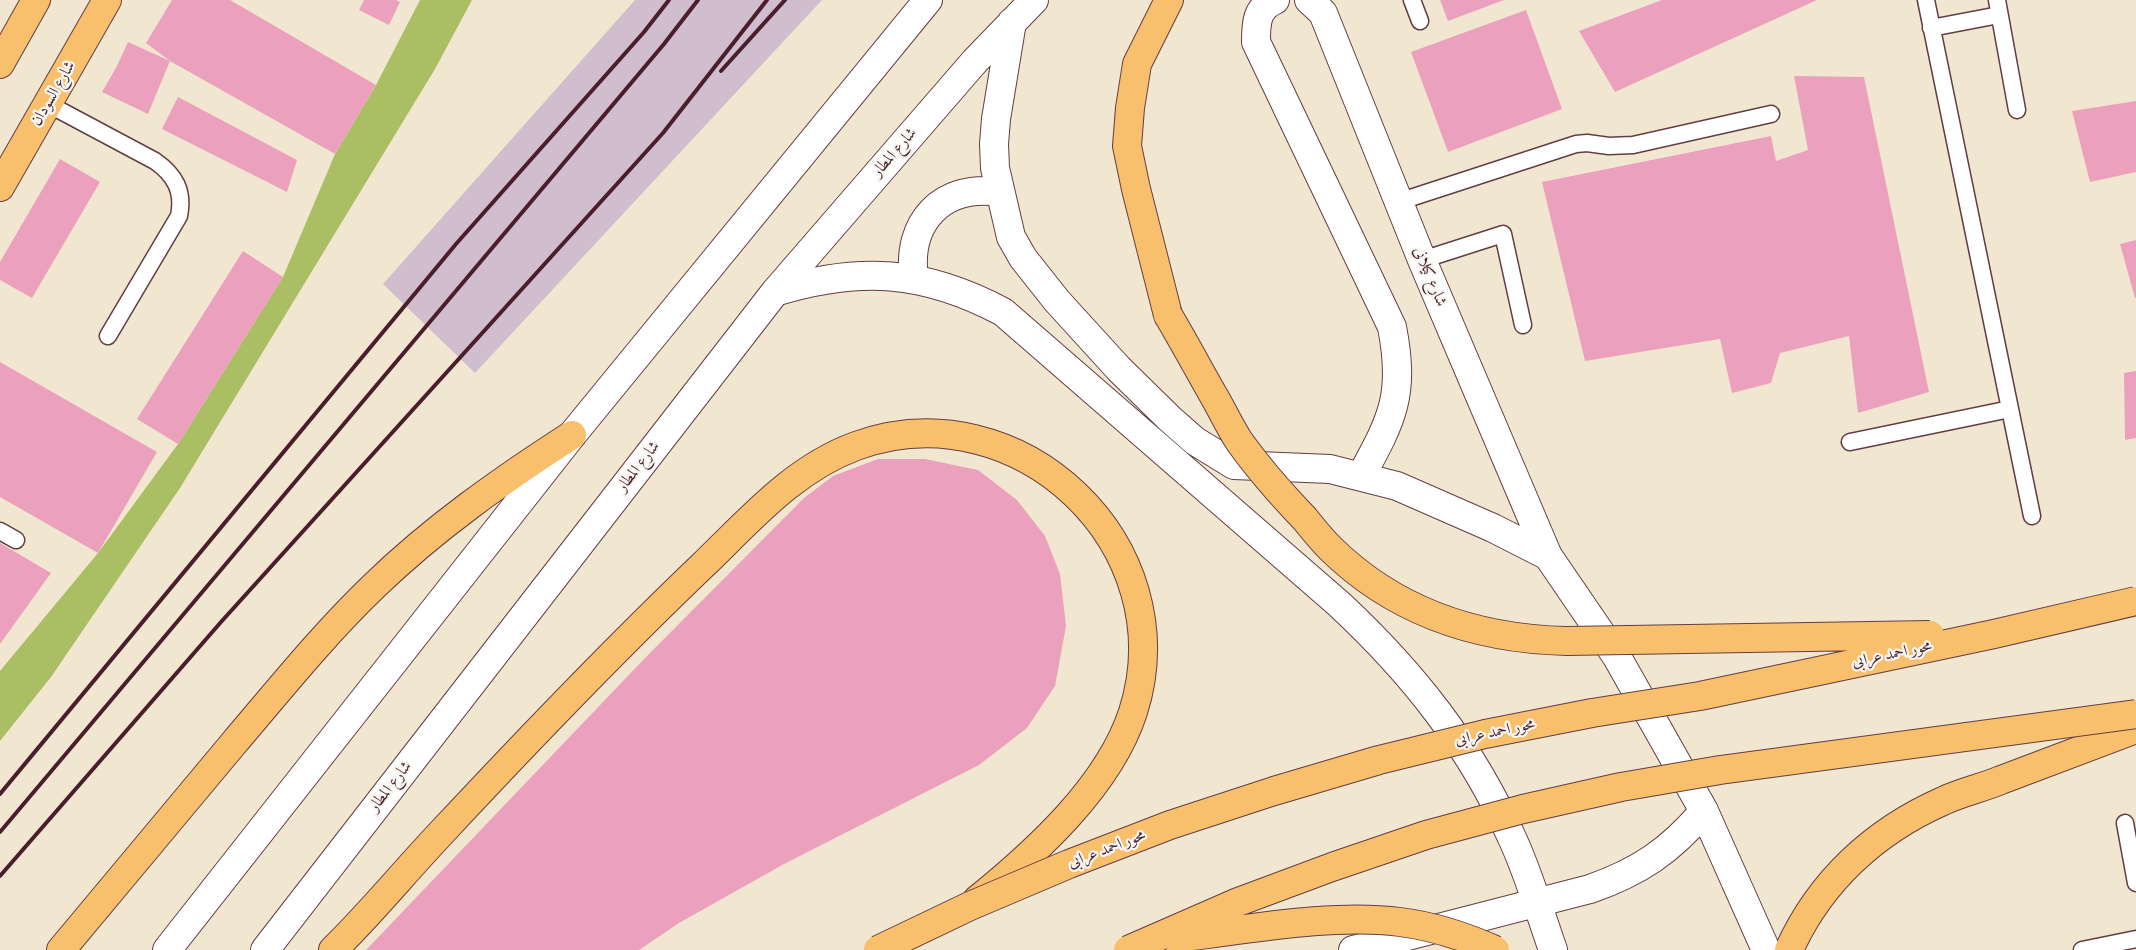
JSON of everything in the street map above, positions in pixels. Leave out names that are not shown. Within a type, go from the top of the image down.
[{"type":"main road","points":[[0,64],[36,0]]},
{"type":"main road","name":"شارع السودان","points":[[0,187],[107,0]]},
{"type":"main road","points":[[1169,0],[1137,64],[1130,108],[1127,146],[1168,315],[1238,439],[1280,494],[1330,548],[1358,572],[1389,594],[1422,611],[1457,625],[1493,635],[1530,640],[1994,634]]},
{"type":"main road","points":[[333,950],[511,758],[596,670],[798,476],[827,459],[858,445],[891,437],[924,434],[958,436],[990,443],[1022,456],[1050,472],[1077,494],[1099,519],[1117,546],[1131,578],[1139,610],[1142,643],[1141,677],[1134,709],[1122,740],[1105,770],[1058,825],[1000,881],[970,906]]},
{"type":"main road","points":[[61,950],[330,630],[420,544],[469,505],[572,435]]},
{"type":"main road","name":"محور احمد عرابى","points":[[878,950],[970,906],[1069,864],[1170,825],[1274,790],[1379,760],[1485,734],[1592,713],[1700,696],[1994,634],[2136,601]]},
{"type":"main road","points":[[1137,946],[1238,902],[1332,867],[1426,836],[1523,809],[1621,787],[1720,770],[2136,714]]},
{"type":"main road","points":[[1789,950],[1807,916],[1828,886],[1852,859],[1881,835],[1912,815],[1946,800],[2136,729]]},
{"type":"main road","points":[[1137,946],[1322,921],[1361,920],[1400,922],[1441,930],[1495,950]]},
{"type":"street","points":[[167,950],[572,435],[928,0]]},
{"type":"street","name":"شارع المطار","points":[[265,950],[775,292],[975,61],[1034,0]]},
{"type":"street","points":[[1275,0],[1267,3],[1256,21],[1256,42],[1392,327],[1397,353],[1398,380],[1394,406],[1386,431],[1360,476]]},
{"type":"street","name":"شارع كيلانى","points":[[1309,0],[1323,13],[1422,260],[1548,556],[1617,658],[1704,811],[1766,950]]},
{"type":"street","points":[[1012,22],[1003,70],[994,144],[999,192],[1007,215],[1011,237],[1024,258],[1057,301],[1119,370],[1195,441],[1234,464],[1330,469],[1397,486],[1493,528],[1548,556]]},
{"type":"street","points":[[914,279],[912,261],[914,243],[921,226],[931,211],[946,200],[963,193],[981,190],[999,192]]},
{"type":"street","points":[[775,292],[810,282],[846,276],[883,275],[946,286],[975,297],[1003,312],[1338,604],[1377,640],[1413,679],[1445,720],[1474,765],[1513,840],[1553,950]]},
{"type":"street","points":[[1357,950],[1590,889],[1617,880],[1665,852],[1704,811]]},
{"type":"lane","points":[[1412,0],[1420,21]]},
{"type":"lane","points":[[1926,0],[2032,516]]},
{"type":"lane","points":[[1931,28],[1998,8],[2017,110]]},
{"type":"lane","points":[[48,104],[155,160],[167,169],[176,181],[180,192],[179,216],[108,336]]},
{"type":"lane","points":[[1398,202],[1576,144],[1587,143],[1609,146],[1633,144],[1771,114]]},
{"type":"lane","points":[[1422,260],[1504,234],[1523,325]]},
{"type":"lane","points":[[1850,442],[2010,409]]},
{"type":"lane","points":[[0,530],[16,540]]},
{"type":"lane","points":[[2125,823],[2136,883]]},
{"type":"lane","points":[[2082,950],[2136,939]]},
{"type":"shaded area","points":[[635,0],[822,0],[475,373],[383,284]]},
{"type":"green space","points":[[420,0],[472,0],[435,69],[180,488],[51,677],[0,741],[0,671],[98,553],[178,444],[283,277],[335,154],[376,85]]},
{"type":"building","points":[[172,0],[230,0],[376,85],[335,154],[170,61],[146,43]]},
{"type":"building","points":[[364,0],[396,0],[400,2],[389,25],[359,10]]},
{"type":"building","points":[[1440,0],[1504,0],[1448,21]]},
{"type":"building","points":[[1662,0],[1817,0],[1615,92],[1579,31]]},
{"type":"building","points":[[1526,10],[1562,109],[1448,152],[1411,52]]},
{"type":"building","points":[[128,42],[170,61],[148,114],[102,92]]},
{"type":"building","points":[[1794,76],[1864,77],[1929,392],[1858,413],[1849,336],[1780,353],[1771,383],[1732,393],[1720,339],[1585,361],[1542,182],[1771,136],[1776,161],[1808,150]]},
{"type":"building","points":[[178,97],[297,160],[287,192],[162,129]]},
{"type":"building","points":[[2136,101],[2136,172],[2090,182],[2072,111]]},
{"type":"building","points":[[60,159],[100,182],[32,298],[0,280],[0,262]]},
{"type":"building","points":[[2136,240],[2136,298],[2135,298],[2120,244]]},
{"type":"building","points":[[243,251],[283,277],[178,444],[137,419]]},
{"type":"building","points":[[0,362],[157,452],[98,553],[0,497]]},
{"type":"building","points":[[2136,371],[2136,438],[2125,440],[2124,373]]},
{"type":"building","points":[[878,459],[925,459],[978,470],[1017,500],[1045,536],[1060,574],[1066,626],[1055,686],[1027,728],[979,765],[784,864],[679,923],[639,950],[366,950],[645,658],[804,498],[833,476]]},
{"type":"building","points":[[0,543],[51,573],[0,644]]},
{"type":"railway","points":[[0,794],[456,244],[644,32],[669,0]]},
{"type":"railway","points":[[0,832],[664,44],[698,0]]},
{"type":"railway","points":[[0,876],[221,622],[663,133],[767,0]]},
{"type":"railway","points":[[721,71],[785,0]]}]
